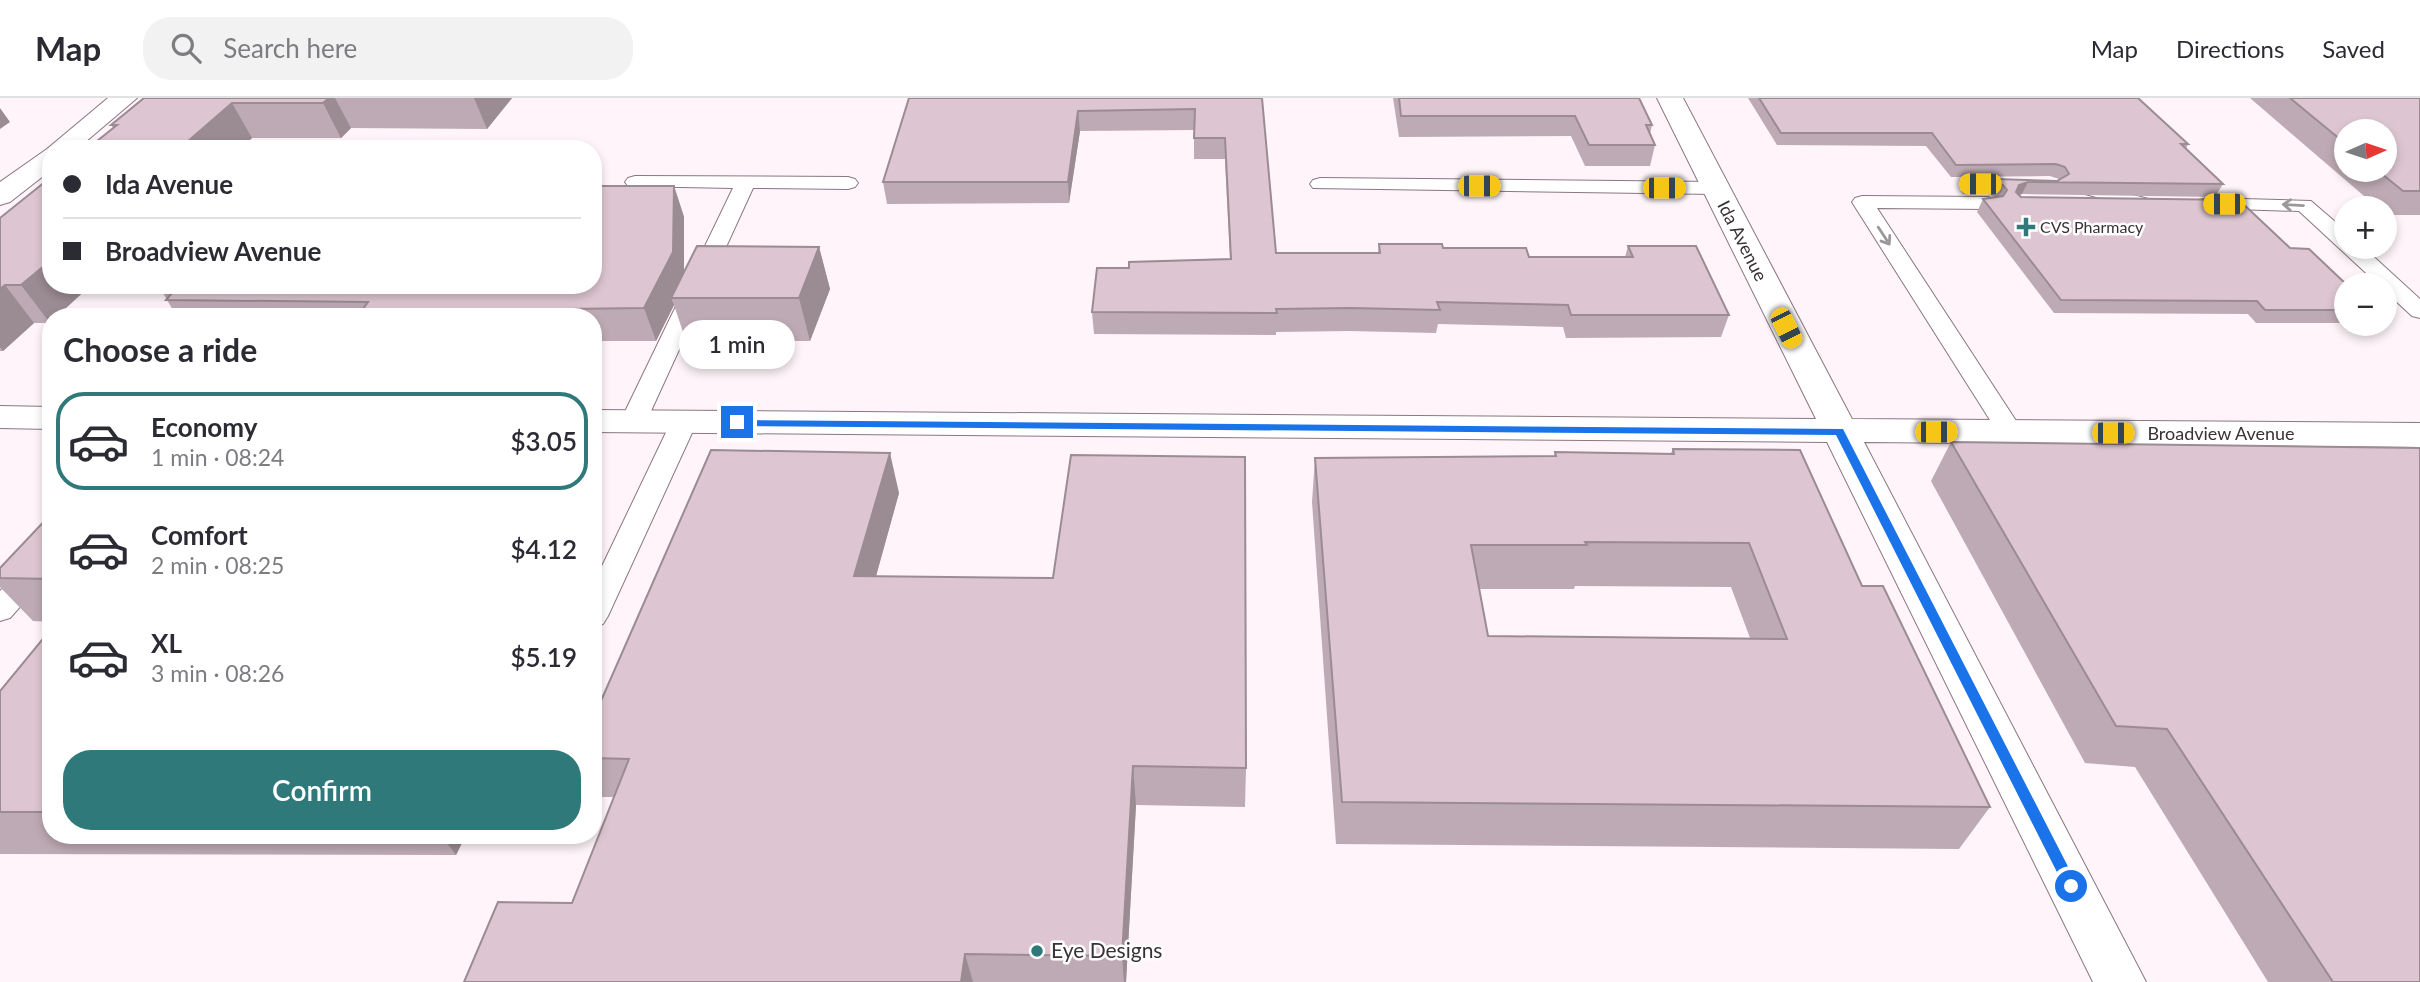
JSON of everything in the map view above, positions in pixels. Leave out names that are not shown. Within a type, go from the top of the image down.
[{"type":"street","points":[[71,140],[124,98]]},
{"type":"street","name":"Ida Avenue","points":[[1670,98],[2120,982]]},
{"type":"street","points":[[0,196],[42,163]]},
{"type":"street","points":[[0,417],[42,418]]},
{"type":"street","name":"Broadview Avenue","points":[[602,421],[2420,435]]},
{"type":"lane","points":[[635,181],[848,183]]},
{"type":"lane","points":[[633,422],[746,182]]},
{"type":"lane","points":[[1320,184],[1715,188]]},
{"type":"lane","points":[[1993,194],[1862,202],[2011,433]]},
{"type":"lane","points":[[2063,194],[2145,204],[2304,205],[2334,232]]},
{"type":"lane","points":[[2364,259],[2420,310]]},
{"type":"lane","points":[[602,597],[684,422]]},
{"type":"lane","points":[[0,610],[42,563]]},
{"type":"building","points":[[144,98],[329,98],[323,103],[232,103],[189,140],[98,140],[117,125],[111,125]]},
{"type":"building","points":[[909,98],[1262,98],[1276,253],[1380,253],[1379,244],[1442,244],[1443,248],[1526,248],[1529,257],[1633,257],[1628,246],[1696,246],[1729,315],[1571,315],[1568,305],[1437,302],[1440,310],[1351,308],[1276,309],[1277,313],[1092,312],[1097,268],[1129,268],[1129,262],[1231,259],[1225,138],[1194,138],[1195,109],[1078,111],[1068,182],[883,182]]},
{"type":"building","points":[[1399,98],[1639,98],[1652,125],[1646,125],[1655,145],[1589,145],[1575,116],[1401,116]]},
{"type":"building","points":[[1759,98],[2138,98],[2188,144],[2181,144],[2223,184],[2028,182],[2019,185],[2016,192],[2021,197],[2239,200],[2290,248],[2309,249],[2334,273],[2334,310],[2265,310],[2257,301],[2061,300],[1983,199],[2003,196],[2007,190],[2003,185],[1994,182],[1969,182],[1967,178],[2057,181],[2069,174],[2065,167],[2056,164],[1956,165],[1932,133],[1781,133]]},
{"type":"building","points":[[2290,98],[2420,98],[2420,191],[2403,191],[2392,182],[2398,182],[2398,119],[2334,119],[2334,134]]},
{"type":"building","points":[[42,184],[42,268],[21,285],[5,285],[0,289],[0,218]]},
{"type":"building","points":[[602,186],[674,186],[673,252],[644,308],[364,308],[368,302],[166,300],[171,294],[602,294]]},
{"type":"building","points":[[697,246],[819,247],[799,298],[671,298]]},
{"type":"building","points":[[1951,442],[2420,448],[2420,982],[2333,982],[2167,729],[2116,726]]},
{"type":"building","points":[[1673,449],[1800,450],[1862,586],[1883,586],[1990,807],[1342,802],[1315,458],[1556,456],[1555,452],[1674,454]],"holes":[[[1585,542],[1749,543],[1787,639],[1488,636],[1471,545],[1587,545]]]},
{"type":"building","points":[[711,450],[890,453],[854,576],[1053,578],[1071,455],[1245,457],[1246,768],[1133,766],[1122,956],[965,954],[961,982],[464,982],[498,902],[572,903],[595,844],[602,844],[602,827],[629,759],[602,758],[602,698]]},
{"type":"building","points":[[42,524],[42,579],[0,578],[0,568]]},
{"type":"building","points":[[42,640],[42,812],[0,812],[0,691]]},
{"type":"place","name":"CVS Pharmacy","points":[[2026,227]]},
{"type":"place","name":"Eye Designs","points":[[1037,951]]},
{"type":"route","points":[[737,422],[1840,431],[2071,886]]}]
